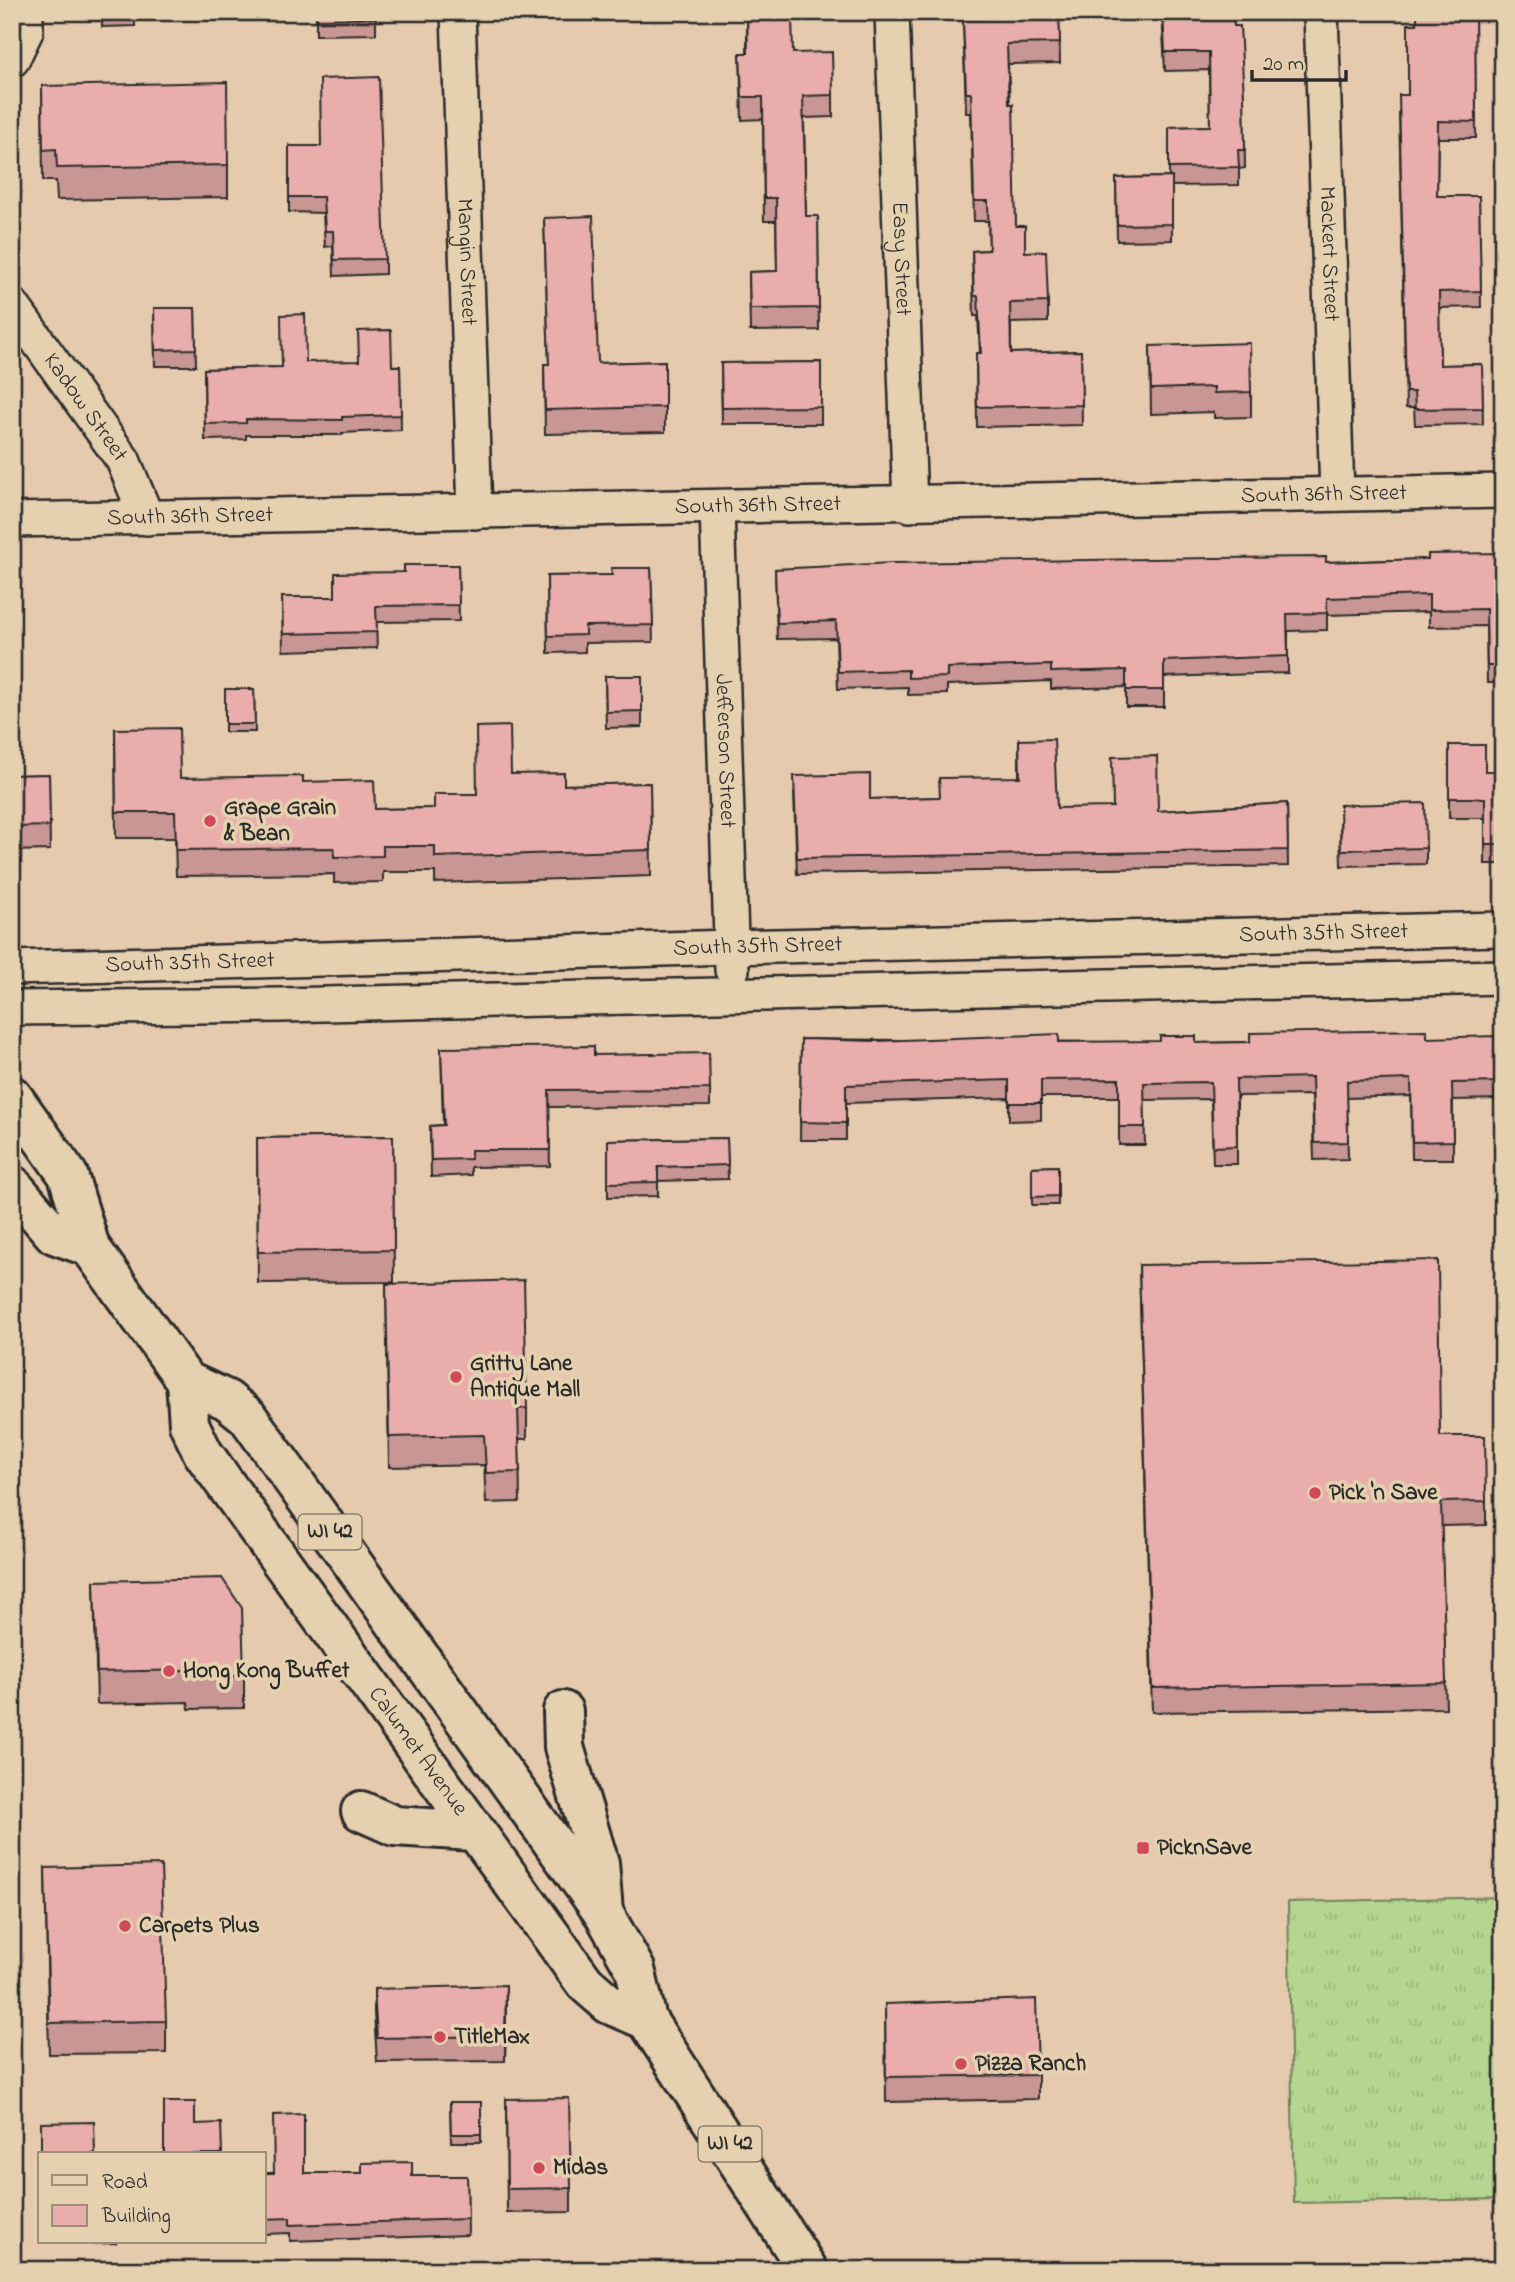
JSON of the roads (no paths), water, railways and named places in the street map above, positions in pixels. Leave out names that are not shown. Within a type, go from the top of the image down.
[{"type":"main road","name":"WI 42","points":[[12,1096],[68,1175],[90,1247],[186,1381],[227,1400],[247,1416],[604,1914],[635,1969],[648,2020],[808,2270]]},
{"type":"main road","points":[[12,1185],[54,1234],[90,1247]]},
{"type":"main road","name":"Calumet Avenue","points":[[186,1381],[189,1424],[203,1453],[429,1771],[585,1983],[609,2004],[648,2020]]},
{"type":"main road","points":[[404,1736],[454,1707]]},
{"type":"main road","points":[[563,1711],[564,1747],[599,1863],[604,1914]]},
{"type":"main road","points":[[429,1771],[478,1741]]},
{"type":"main road","points":[[361,1811],[394,1826],[473,1831]]},
{"type":"street","points":[[12,60],[26,31],[26,12]]},
{"type":"street","name":"Mangin Street","points":[[458,12],[475,512]]},
{"type":"street","name":"Easy Street","points":[[892,12],[909,505]]},
{"type":"street","name":"Mackert Street","points":[[1321,12],[1337,494]]},
{"type":"street","name":"Kadow Street","points":[[12,305],[123,460],[147,518]]},
{"type":"street","name":"South 36th Street","points":[[12,520],[909,505],[1503,491]]},
{"type":"street","name":"Jefferson Street","points":[[717,508],[732,993]]},
{"type":"street","name":"South 35th Street","points":[[12,968],[731,947],[1503,929]]},
{"type":"street","name":"South 35th Street","points":[[12,1008],[282,1005],[1503,977]]},
{"type":"place","name":"Grape Grain & Bean","points":[[210,821]]},
{"type":"place","name":"Gritty Lane Antique Mall","points":[[456,1377]]},
{"type":"place","name":"Pick 'n Save","points":[[1315,1493]]},
{"type":"place","name":"Hong Kong Buffet","points":[[169,1671]]},
{"type":"place","name":"PicknSave","points":[[1143,1848]]},
{"type":"place","name":"Carpets Plus","points":[[125,1926]]},
{"type":"place","name":"TitleMax","points":[[440,2037]]},
{"type":"place","name":"Pizza Ranch","points":[[961,2064]]},
{"type":"place","name":"Midas","points":[[539,2168]]}]
